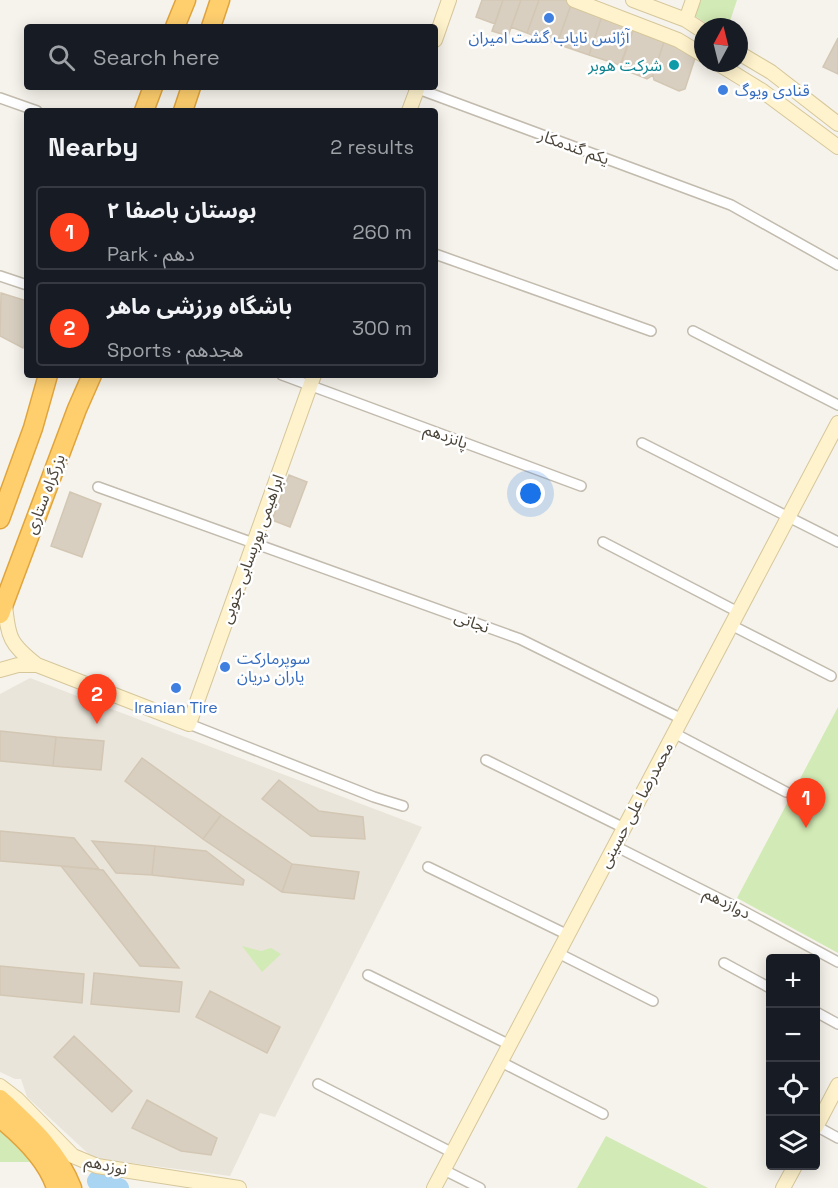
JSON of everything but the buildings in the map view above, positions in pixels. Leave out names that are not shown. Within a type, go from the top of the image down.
[{"type":"highway","points":[[177,24],[186,0]]},
{"type":"highway","points":[[212,24],[220,0]]},
{"type":"highway","points":[[145,108],[152,90]]},
{"type":"highway","points":[[184,108],[190,90]]},
{"type":"highway","name":"بزرگراه ستاری","points":[[0,519],[33,428],[47,378]]},
{"type":"highway","points":[[33,428],[57,378]]},
{"type":"highway","points":[[77,409],[85,378]]},
{"type":"highway","name":"بزرگراه ستاری","points":[[2,608],[91,378]]},
{"type":"highway","points":[[0,1099],[47,1146],[61,1181]]},
{"type":"highway","points":[[0,1118],[61,1181]]},
{"type":"street","points":[[438,31],[449,0]]},
{"type":"street","points":[[574,0],[678,40],[694,50]]},
{"type":"street","points":[[633,0],[694,25]]},
{"type":"street","points":[[686,20],[693,0]]},
{"type":"street","points":[[748,58],[771,72],[838,124]]},
{"type":"street","points":[[732,72],[761,90],[838,147]]},
{"type":"street","points":[[410,108],[415,90]]},
{"type":"street","name":"یکم گندمکار","points":[[421,90],[731,205],[838,265]]},
{"type":"street","points":[[0,98],[28,108]]},
{"type":"street","points":[[438,255],[651,331]]},
{"type":"street","points":[[0,276],[24,284]]},
{"type":"street","points":[[693,331],[838,405]]},
{"type":"street","name":"پانزدهم","points":[[313,380],[581,486]]},
{"type":"street","name":"ابراهیمی پوربسابی جنوبی","points":[[189,724],[313,380]]},
{"type":"street","name":"محمدرضا علی حسینی","points":[[434,1188],[838,423]]},
{"type":"street","points":[[642,442],[838,542]]},
{"type":"street","name":"نجاتی","points":[[98,487],[520,639],[682,718]]},
{"type":"street","points":[[603,542],[738,612]]},
{"type":"street","points":[[2,608],[11,639],[17,650],[37,665],[374,797],[403,806]]},
{"type":"street","points":[[731,625],[831,676]]},
{"type":"street","points":[[0,670],[18,665],[37,665]]},
{"type":"street","points":[[674,733],[786,792]]},
{"type":"street","points":[[486,760],[624,828]]},
{"type":"street","name":"دوازدهم","points":[[615,846],[838,962]]},
{"type":"street","points":[[428,867],[568,935]]},
{"type":"street","points":[[558,953],[653,1001]]},
{"type":"street","points":[[724,963],[766,985]]},
{"type":"street","points":[[368,975],[510,1045]]},
{"type":"street","points":[[820,1014],[838,1024]]},
{"type":"street","points":[[501,1062],[603,1114]]},
{"type":"street","points":[[318,1084],[453,1153]]},
{"type":"street","points":[[820,1119],[838,1085]]},
{"type":"street","name":"نوزدهم","points":[[0,1086],[17,1099],[79,1160],[97,1166],[239,1188]]},
{"type":"street","points":[[820,1129],[838,1138]]},
{"type":"street","points":[[444,1170],[480,1188]]},
{"type":"street","points":[[783,1188],[793,1170]]},
{"type":"shaded area","points":[[30,678],[422,827],[275,1117],[260,1113],[230,1176],[93,1158],[27,1097],[21,1079],[15,1079],[0,1072],[0,694]]},
{"type":"green space","points":[[701,0],[737,0],[731,18],[698,18],[695,16]]},
{"type":"green space","points":[[838,707],[838,953],[737,898]]},
{"type":"green space","points":[[242,946],[261,951],[271,948],[281,954],[262,972]]},
{"type":"green space","points":[[0,1131],[33,1162],[0,1162]]},
{"type":"green space","points":[[606,1136],[708,1188],[577,1188]]},
{"type":"waterway","points":[[97,1181],[119,1188]]},
{"type":"place","name":"آژانس نایاب گشت امیران","points":[[549,18]]},
{"type":"place","name":"شرکت هوبر","points":[[674,65]]},
{"type":"place","name":"قنادی ویوگ","points":[[723,90]]},
{"type":"place","name":"سوپرمارکت یاران دریان","points":[[225,667]]},
{"type":"place","name":"Iranian Tire","points":[[176,688]]},
{"type":"place","name":"باشگاه ورزشی ماهر","points":[[97,724]]},
{"type":"place","name":"بوستان باصفا ۲","points":[[806,828]]}]
